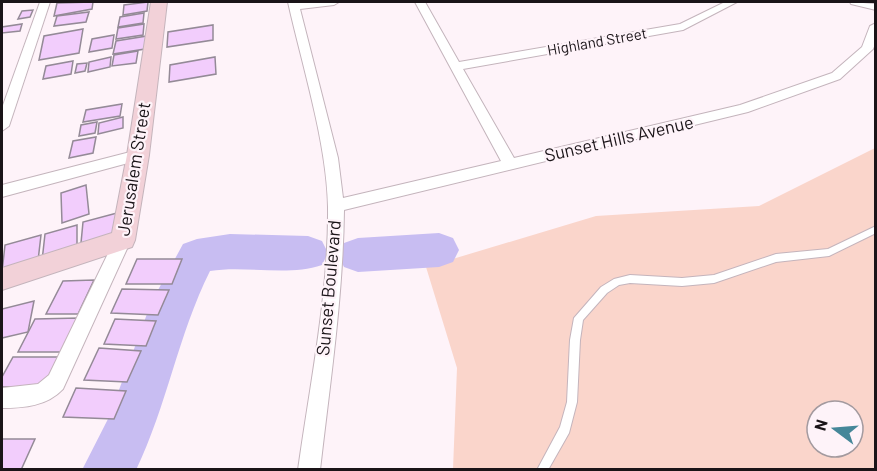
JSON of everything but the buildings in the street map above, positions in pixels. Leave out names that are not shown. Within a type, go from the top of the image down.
[{"type":"street","points":[[2,126],[45,2]]},
{"type":"street","name":"Jerusalem Street","points":[[2,398],[40,395],[48,392],[56,382],[123,240],[138,155],[159,2]]},
{"type":"street","points":[[293,4],[334,2]]},
{"type":"street","points":[[420,2],[510,164]]},
{"type":"street","name":"Highland Street","points":[[456,66],[683,27],[732,2]]},
{"type":"street","points":[[855,2],[876,7]]},
{"type":"street","name":"Sunset Boulevard","points":[[293,4],[331,158],[336,206],[335,250],[309,470]]},
{"type":"street","name":"Sunset Hills Avenue","points":[[336,206],[743,109],[836,76],[867,50],[876,26]]},
{"type":"street","points":[[2,191],[138,155]]},
{"type":"street","points":[[2,279],[123,240]]},
{"type":"lane","points":[[542,470],[565,429],[572,402],[575,340],[579,318],[604,290],[617,282],[630,279],[682,282],[714,279],[776,258],[829,252],[876,229]]},
{"type":"shaded area","points":[[875,148],[875,469],[453,469],[457,368],[426,267],[596,216],[759,206]]},
{"type":"waterway","points":[[358,255],[439,250]]},
{"type":"waterway","points":[[108,470],[129,430],[172,303],[197,256],[230,251],[308,253]]}]
